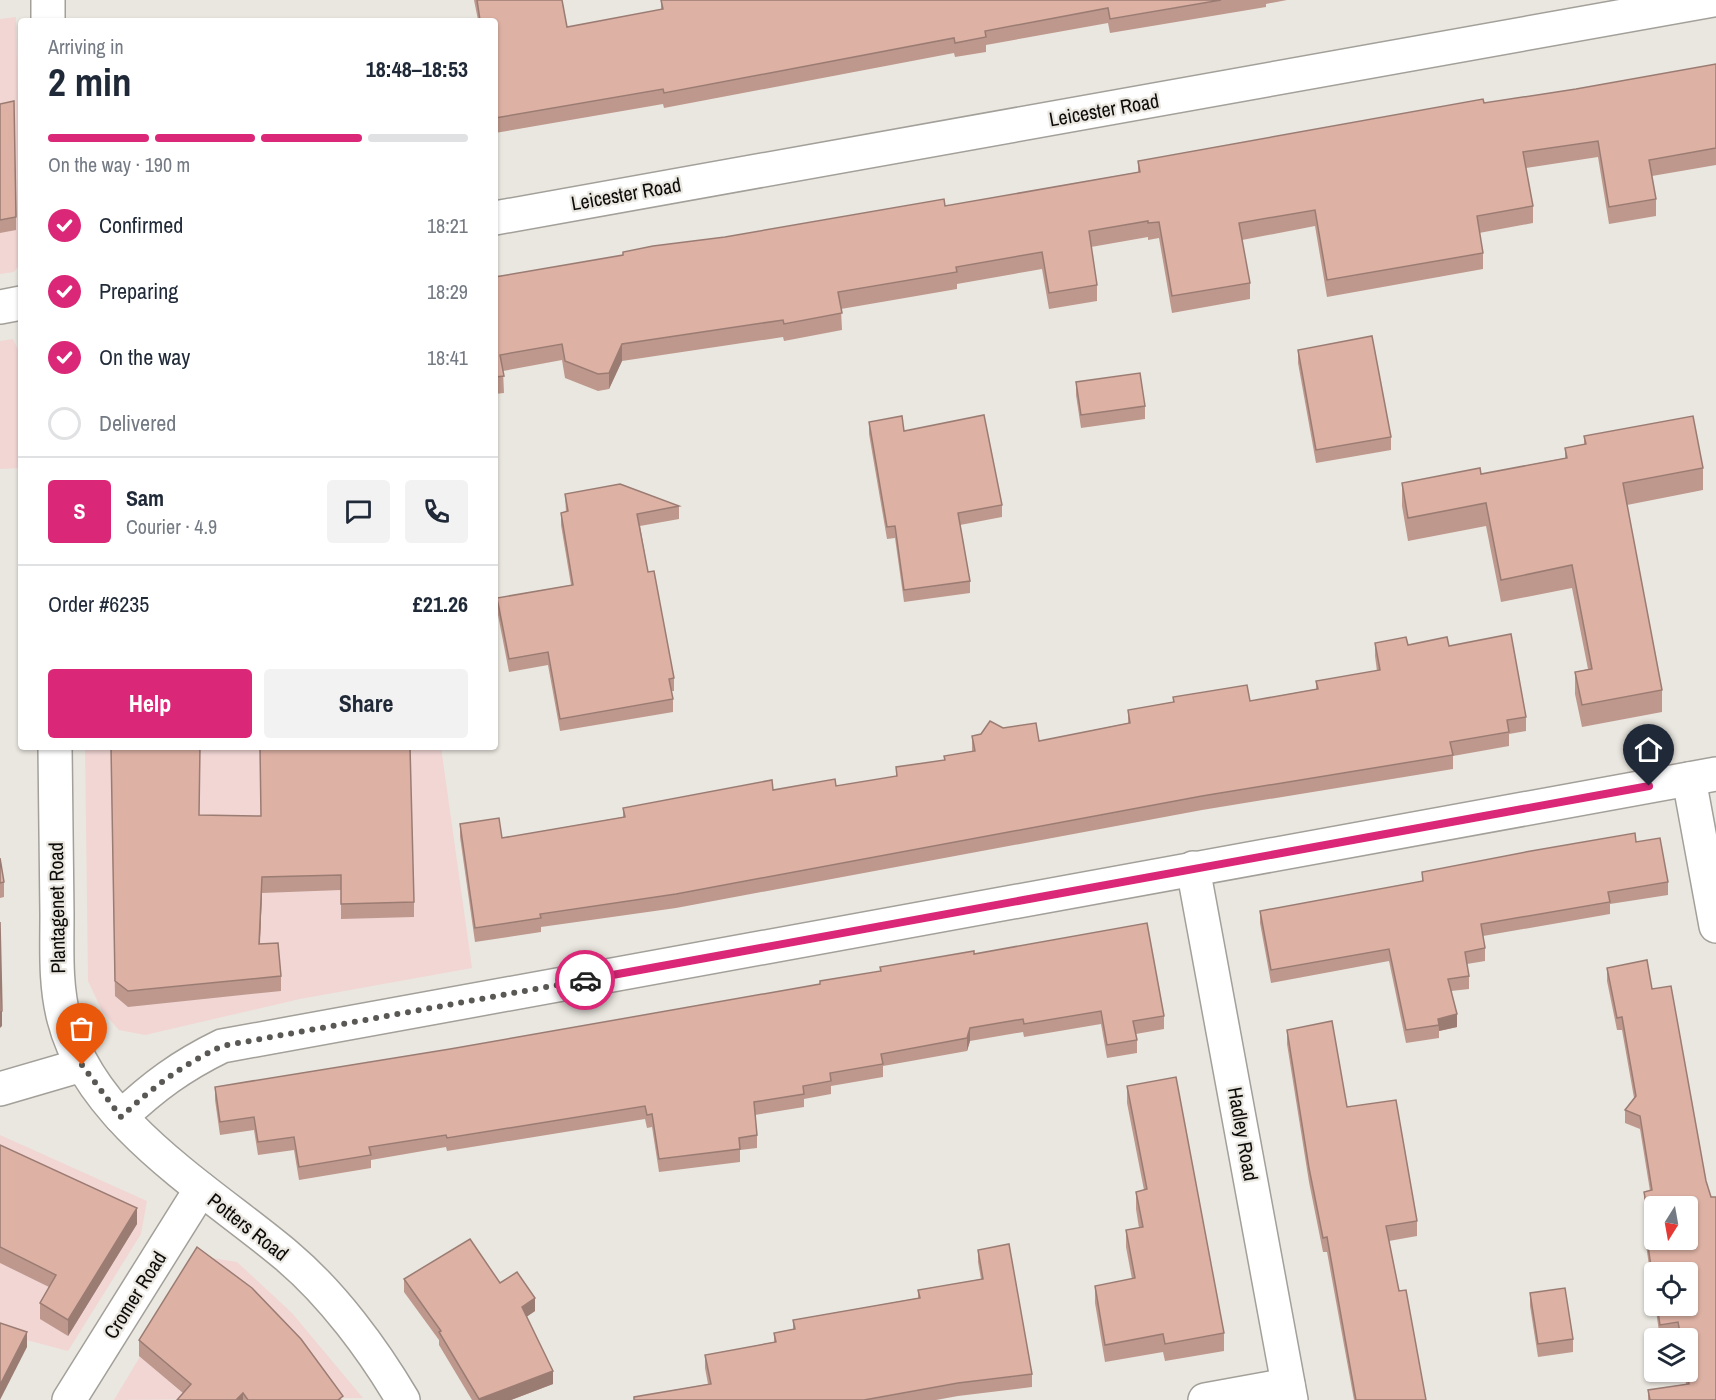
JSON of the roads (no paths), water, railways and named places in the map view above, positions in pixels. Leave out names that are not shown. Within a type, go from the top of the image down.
[{"type":"street","points":[[48,0],[48,18]]},
{"type":"street","name":"Leicester Road","points":[[498,217],[1713,0]]},
{"type":"street","points":[[0,307],[18,304]]},
{"type":"street","name":"Plantagenet Road","points":[[55,750],[58,977],[64,1019],[82,1065]]},
{"type":"street","points":[[121,1117],[153,1086],[185,1064],[222,1046],[1702,777],[1716,926]]},
{"type":"street","name":"Hadley Road","points":[[1193,868],[1289,1392]]},
{"type":"street","points":[[0,1089],[82,1065]]},
{"type":"street","name":"Potters Road","points":[[82,1065],[121,1117],[201,1189],[288,1257],[341,1312],[376,1358],[403,1400]]},
{"type":"street","name":"Cromer Road","points":[[69,1400],[201,1189]]},
{"type":"street","points":[[1205,1400],[1289,1392]]}]
